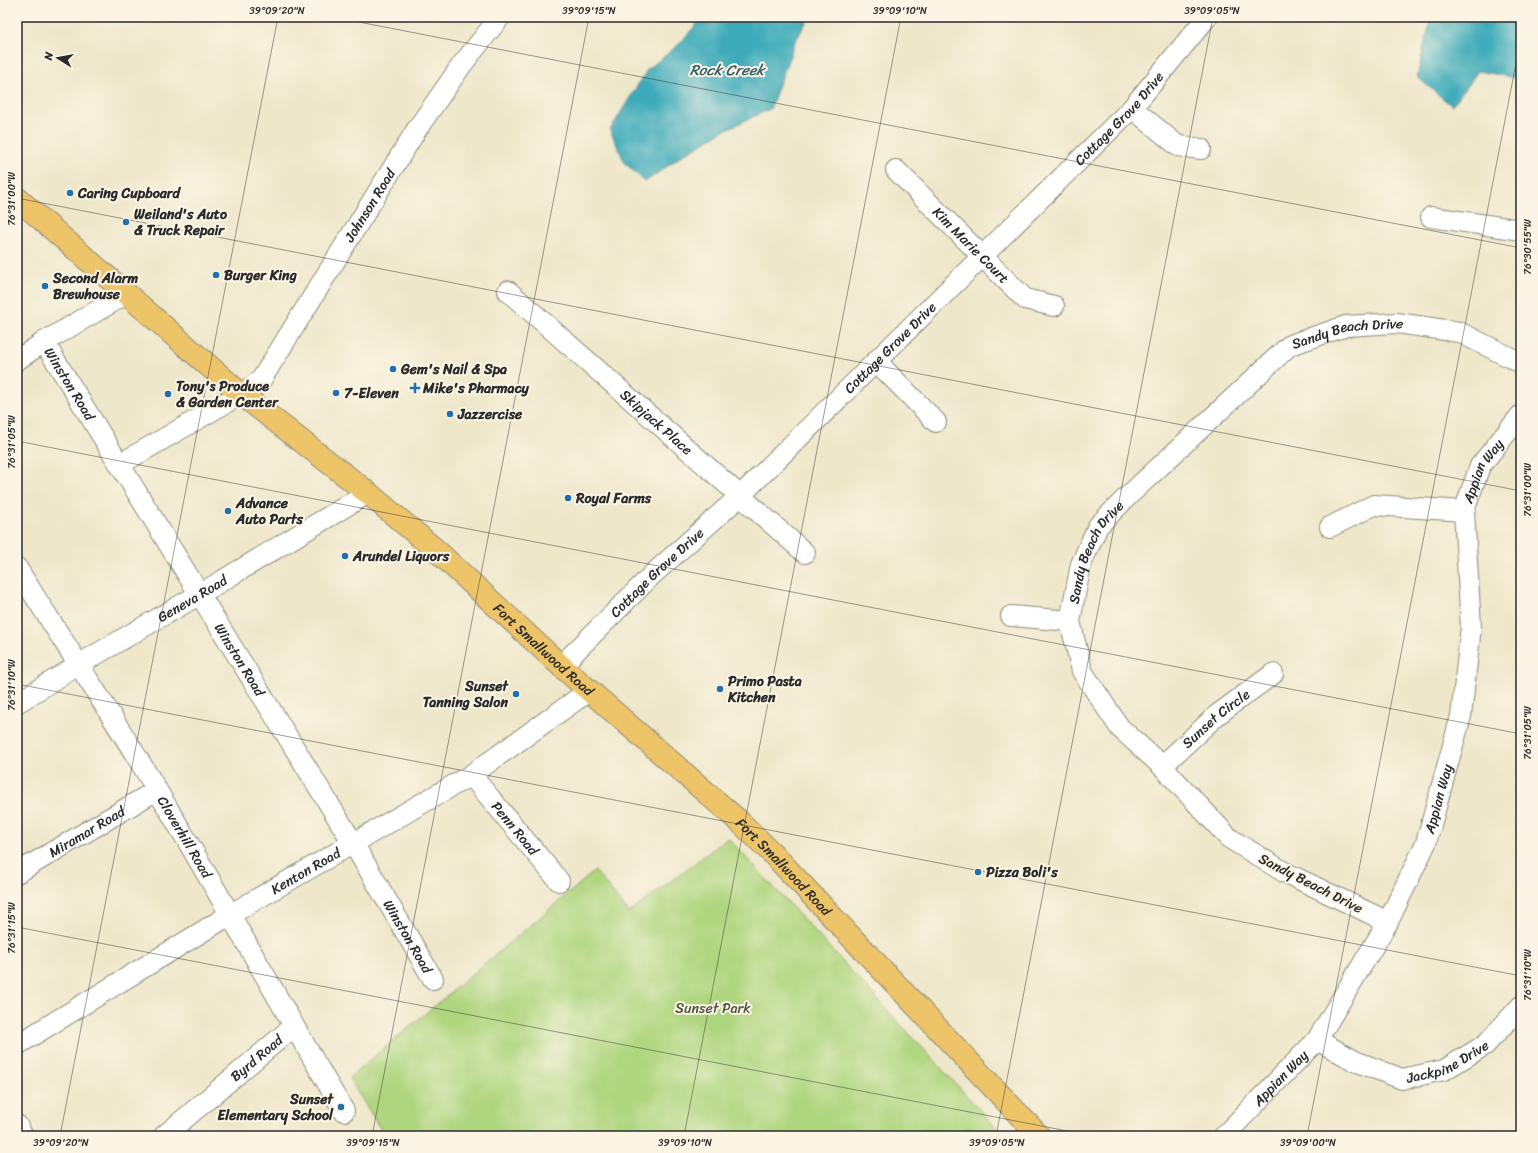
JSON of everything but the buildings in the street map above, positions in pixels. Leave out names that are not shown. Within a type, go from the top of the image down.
[{"type":"main road","name":"Fort Smallwood Road","points":[[17,198],[241,394],[368,493],[438,552],[561,666],[740,822],[772,853],[1039,1136]]},
{"type":"street","name":"Johnson Road","points":[[120,464],[241,394],[261,380],[417,129],[461,66],[500,17]]},
{"type":"street","name":"Cottage Grove Drive","points":[[561,666],[653,574],[740,496],[1132,108],[1207,17]]},
{"type":"street","points":[[1132,108],[1178,146],[1201,149]]},
{"type":"street","name":"Kim Marie Court","points":[[896,170],[1025,299],[1054,306]]},
{"type":"street","points":[[1431,217],[1521,230]]},
{"type":"street","name":"Skipjack Place","points":[[508,291],[805,553]]},
{"type":"street","points":[[17,360],[44,342],[126,294]]},
{"type":"street","name":"Sandy Beach Drive","points":[[1388,922],[1284,872],[1229,838],[1162,766],[1120,728],[1082,671],[1070,621],[1081,564],[1098,526],[1131,492],[1290,345],[1346,326],[1397,323],[1459,332],[1521,363]]},
{"type":"street","name":"Winston Road","points":[[44,342],[353,843],[433,979]]},
{"type":"street","points":[[876,361],[936,422]]},
{"type":"street","name":"Appian Way","points":[[1224,1136],[1317,1040],[1388,922],[1426,843],[1461,716],[1471,627],[1464,511],[1480,466],[1521,415]]},
{"type":"street","name":"Geneva Road","points":[[17,703],[78,665],[368,493]]},
{"type":"street","points":[[1330,527],[1374,506],[1464,511]]},
{"type":"street","name":"Cloverhill Road","points":[[17,568],[157,790],[230,914],[293,1027],[344,1111]]},
{"type":"street","points":[[1010,616],[1070,621]]},
{"type":"street","name":"Sunset Circle","points":[[1162,766],[1217,715],[1273,674]]},
{"type":"street","name":"Kenton Road","points":[[17,1045],[230,914],[471,775],[590,690]]},
{"type":"street","name":"Penn Road","points":[[471,775],[559,882]]},
{"type":"street","name":"Miramar Road","points":[[17,873],[157,790]]},
{"type":"street","name":"Jackpine Drive","points":[[1317,1040],[1355,1061],[1402,1079],[1444,1070],[1485,1045],[1521,1006]]},
{"type":"street","name":"Byrd Road","points":[[164,1136],[293,1027]]},
{"type":"street","points":[[17,1126],[23,1136]]},
{"type":"green space","name":"Sunset Park","points":[[728,838],[1004,1136],[385,1136],[349,1078],[595,871],[629,913]]},
{"type":"water","name":"Rock Creek","points":[[703,17],[809,17],[795,42],[770,109],[725,130],[683,155],[645,182],[625,163],[610,130],[647,70],[677,46]]},
{"type":"water","points":[[1431,17],[1521,17],[1521,79],[1478,71],[1452,106],[1417,77]]},
{"type":"place","name":"Caring Cupboard","points":[[70,193]]},
{"type":"place","name":"Weiland's Auto & Truck Repair","points":[[126,222]]},
{"type":"place","name":"Burger King","points":[[216,275]]},
{"type":"place","name":"Second Alarm Brewhouse","points":[[45,286]]},
{"type":"place","name":"Gem's Nail & Spa","points":[[393,369]]},
{"type":"place","name":"Mike's Pharmacy","points":[[415,388]]},
{"type":"place","name":"7-Eleven","points":[[336,393]]},
{"type":"place","name":"Tony's Produce & Garden Center","points":[[168,394]]},
{"type":"place","name":"Jazzercise","points":[[450,414]]},
{"type":"place","name":"Royal Farms","points":[[568,498]]},
{"type":"place","name":"Advance Auto Parts","points":[[228,511]]},
{"type":"place","name":"Arundel Liquors","points":[[345,556]]},
{"type":"place","name":"Primo Pasta Kitchen","points":[[720,689]]},
{"type":"place","name":"Sunset Tanning Salon","points":[[516,694]]},
{"type":"place","name":"Pizza Boli's","points":[[978,872]]},
{"type":"place","name":"Sunset Elementary School","points":[[341,1107]]}]
